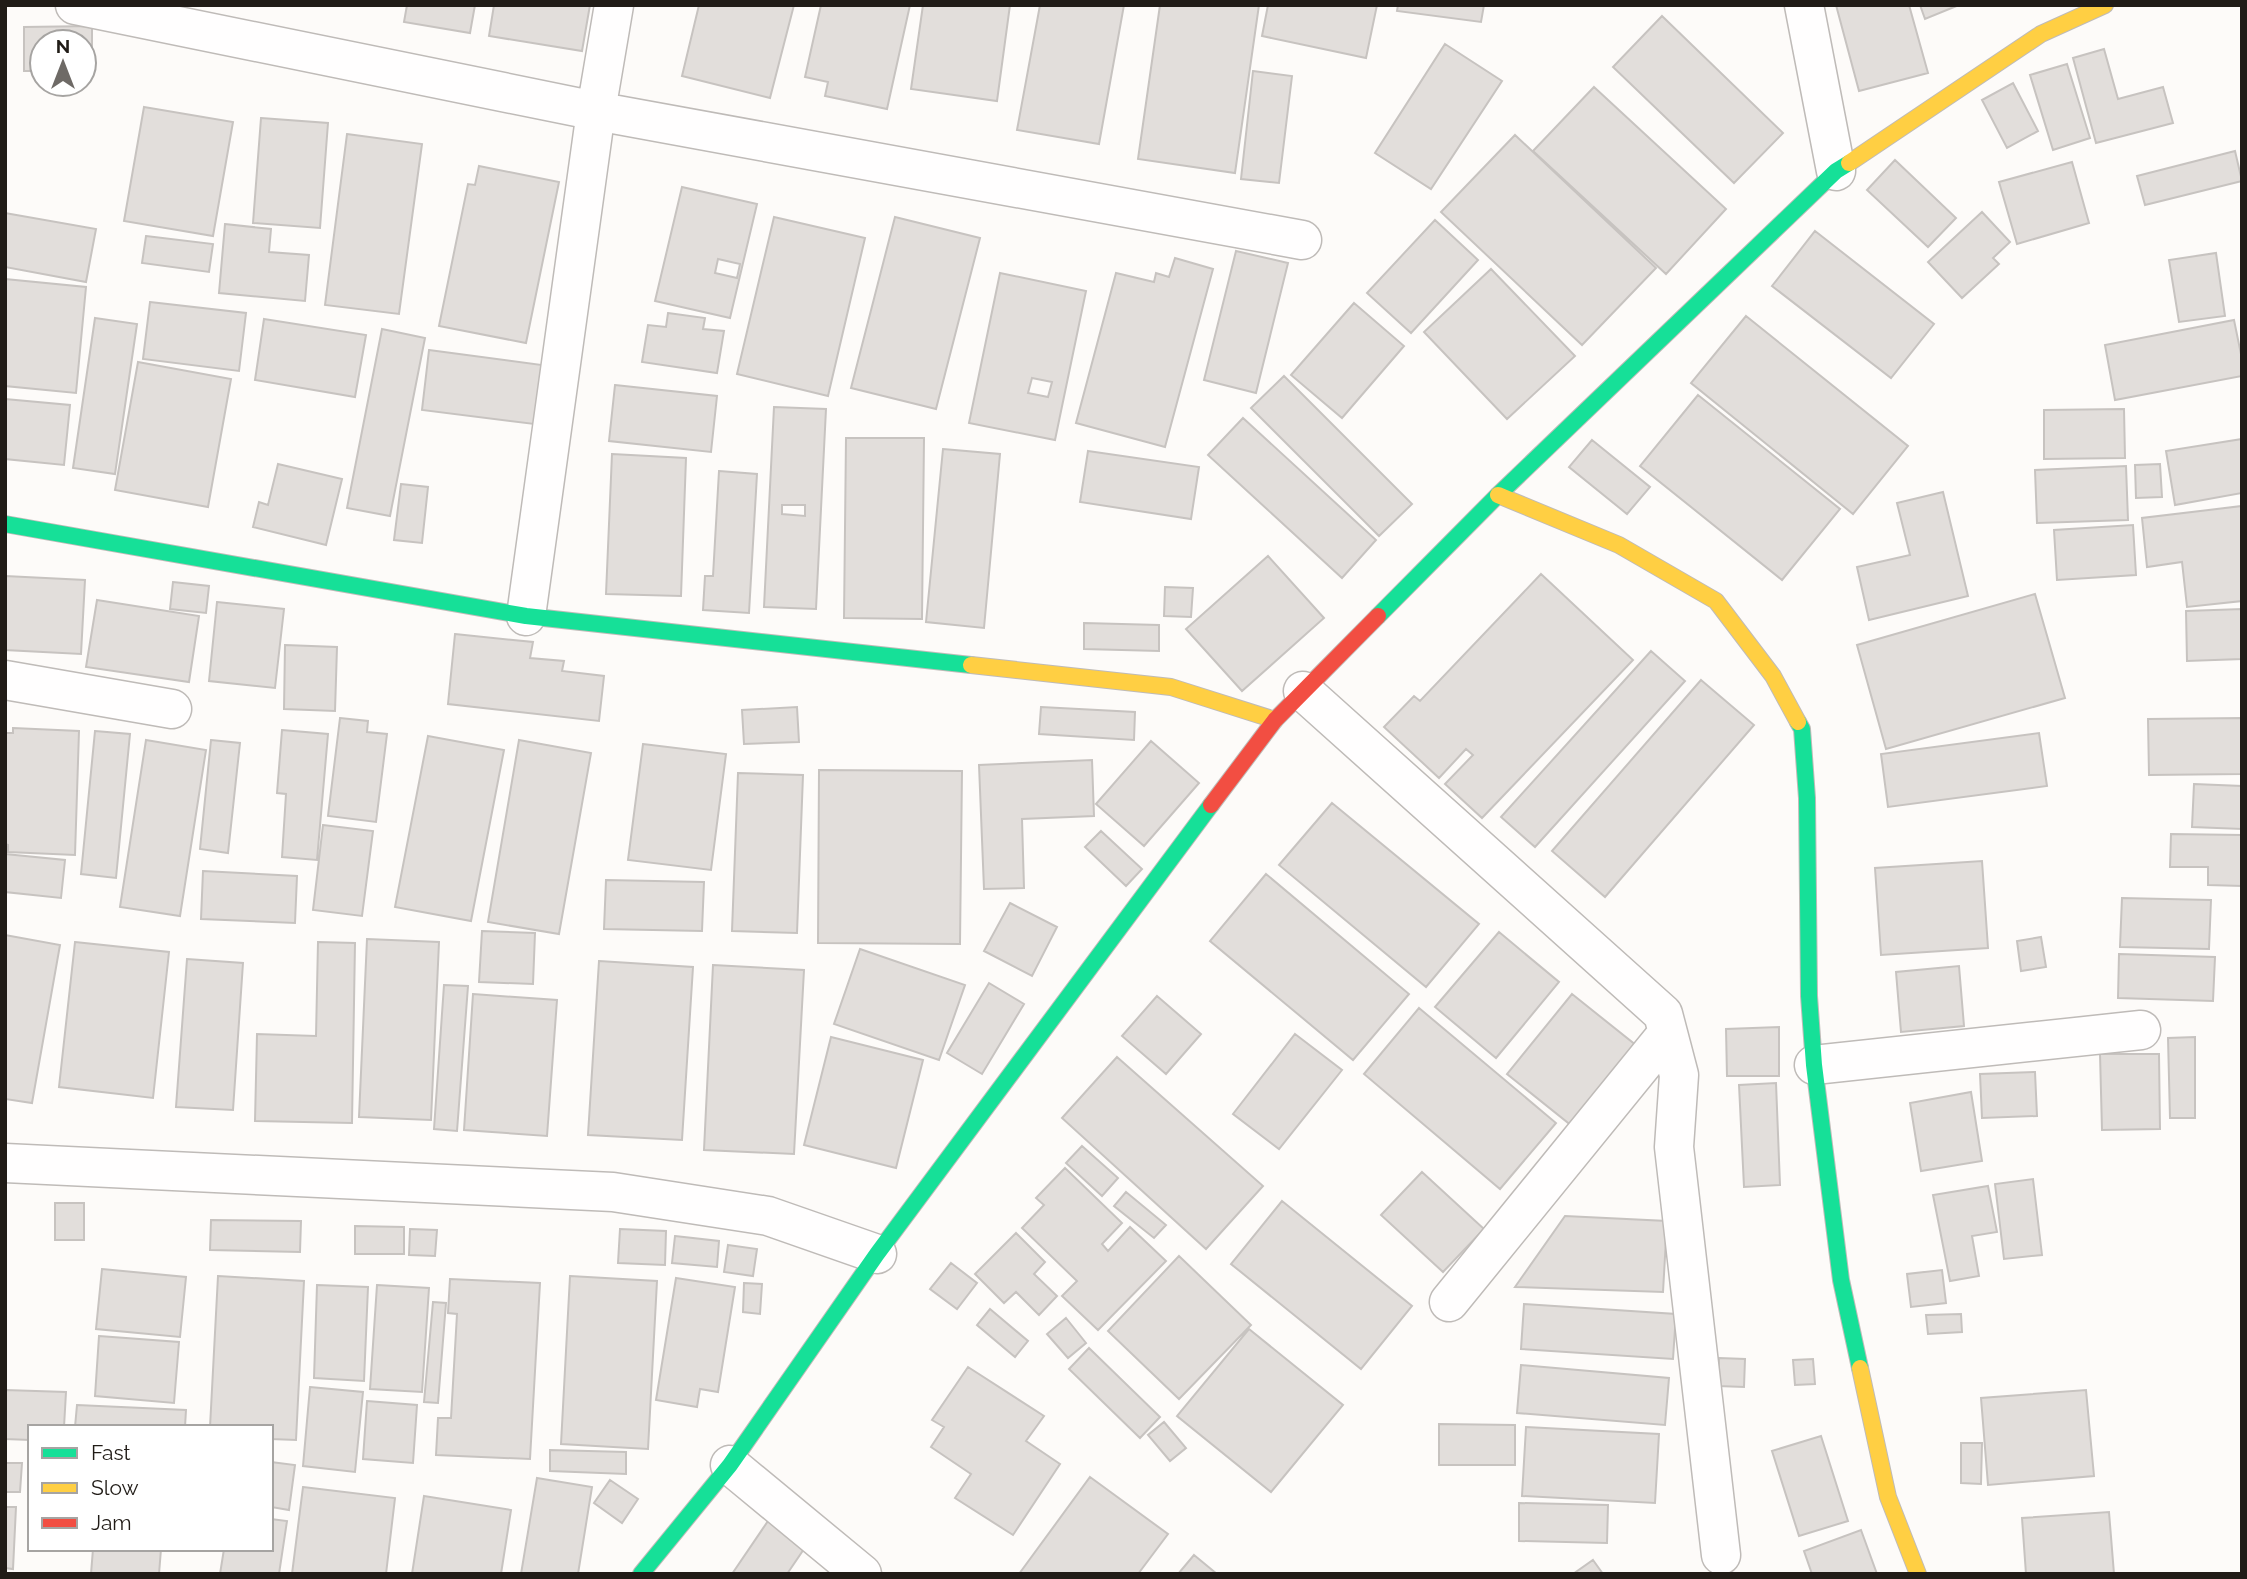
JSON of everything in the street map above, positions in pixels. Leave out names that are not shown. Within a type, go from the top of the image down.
[{"type":"street","points":[[75,5],[596,111],[1302,240]]},
{"type":"street","points":[[526,616],[596,111],[614,5]]},
{"type":"street","points":[[1804,5],[1836,171]]},
{"type":"street","points":[[641,1574],[730,1465],[877,1254],[1275,720],[1498,495],[1836,171],[2041,34],[2105,5]]},
{"type":"street","points":[[1498,495],[1619,545],[1716,601],[1773,676],[1802,729],[1807,798],[1809,996],[1814,1065],[1841,1280],[1888,1497],[1918,1574]]},
{"type":"street","points":[[5,524],[526,616],[1171,687],[1275,720]]},
{"type":"street","points":[[5,680],[172,709]]},
{"type":"street","points":[[1303,691],[1663,1014],[1679,1075],[1674,1147],[1721,1555]]},
{"type":"street","points":[[1814,1065],[2141,1030]]},
{"type":"street","points":[[1449,1302],[1667,1034]]},
{"type":"street","points":[[5,1163],[613,1192],[768,1216],[877,1254]]},
{"type":"street","points":[[730,1465],[862,1574]]},
{"type":"building","points":[[407,5],[475,5],[470,33],[404,22]]},
{"type":"building","points":[[494,5],[590,5],[582,51],[489,36]]},
{"type":"building","points":[[699,5],[794,5],[770,98],[682,76]]},
{"type":"building","points":[[821,5],[910,5],[887,109],[825,96],[828,82],[805,77]]},
{"type":"building","points":[[923,5],[1010,5],[997,101],[911,89]]},
{"type":"building","points":[[1040,5],[1124,5],[1099,144],[1017,130]]},
{"type":"building","points":[[1160,5],[1259,5],[1235,173],[1138,159]]},
{"type":"building","points":[[1268,5],[1377,5],[1366,58],[1262,36]]},
{"type":"building","points":[[1398,5],[1484,5],[1481,22],[1397,11]]},
{"type":"building","points":[[1836,5],[1909,5],[1928,73],[1859,91]]},
{"type":"building","points":[[1920,5],[1959,5],[1925,19]]},
{"type":"building","points":[[1662,16],[1783,133],[1734,183],[1613,67]]},
{"type":"building","points":[[24,27],[92,28],[28,28],[28,71],[24,71]]},
{"type":"building","points":[[1445,44],[1502,81],[1431,189],[1375,153]]},
{"type":"building","points":[[2104,49],[2118,99],[2163,87],[2173,123],[2096,143],[2073,58]]},
{"type":"building","points":[[2067,64],[2090,138],[2053,150],[2030,75]]},
{"type":"building","points":[[1253,71],[1292,76],[1279,183],[1241,179]]},
{"type":"building","points":[[2013,83],[2038,131],[2007,148],[1982,100]]},
{"type":"building","points":[[1594,87],[1726,209],[1666,274],[1533,151]]},
{"type":"building","points":[[144,107],[233,122],[213,236],[124,221]]},
{"type":"building","points":[[261,118],[328,123],[320,228],[253,223]]},
{"type":"building","points":[[347,134],[422,144],[399,314],[325,305]]},
{"type":"building","points":[[1515,135],[1656,268],[1582,345],[1441,212]]},
{"type":"building","points":[[2235,151],[2242,181],[2145,205],[2137,176]]},
{"type":"building","points":[[1895,160],[1956,218],[1928,247],[1867,190]]},
{"type":"building","points":[[2072,162],[2089,223],[2017,244],[1999,182]]},
{"type":"building","points":[[479,166],[559,182],[526,343],[439,326],[468,184],[475,185]]},
{"type":"building","points":[[682,187],[757,204],[730,318],[655,301]],"holes":[[[718,259],[740,264],[737,278],[715,273]]]},
{"type":"building","points":[[1982,212],[2010,242],[1993,258],[1999,264],[1962,298],[1928,262]]},
{"type":"building","points":[[5,213],[96,229],[86,282],[5,267]]},
{"type":"building","points":[[774,217],[865,238],[828,396],[737,374]]},
{"type":"building","points":[[895,217],[980,238],[936,409],[851,388]]},
{"type":"building","points":[[1435,220],[1478,260],[1411,333],[1367,293]]},
{"type":"building","points":[[225,224],[271,229],[269,252],[309,255],[305,301],[219,293]]},
{"type":"building","points":[[1815,231],[1934,324],[1891,378],[1772,286]]},
{"type":"building","points":[[146,236],[213,244],[209,272],[142,263]]},
{"type":"building","points":[[1236,251],[1288,263],[1256,393],[1204,380]]},
{"type":"building","points":[[2216,253],[2225,316],[2179,322],[2169,260]]},
{"type":"building","points":[[1175,258],[1213,269],[1165,447],[1076,423],[1116,273],[1154,282],[1156,273],[1169,277]]},
{"type":"building","points":[[1491,269],[1575,356],[1507,419],[1424,332]]},
{"type":"building","points":[[1000,273],[1086,291],[1055,440],[969,423]],"holes":[[[1032,378],[1052,382],[1048,397],[1028,393]]]},
{"type":"building","points":[[5,279],[86,287],[76,393],[5,386]]},
{"type":"building","points":[[150,302],[246,313],[239,371],[143,359]]},
{"type":"building","points":[[1354,303],[1404,346],[1342,418],[1291,375]]},
{"type":"building","points":[[668,313],[705,318],[703,329],[724,331],[717,373],[642,362],[648,325],[666,327]]},
{"type":"building","points":[[1746,316],[1908,446],[1853,514],[1691,383]]},
{"type":"building","points":[[95,318],[137,324],[115,474],[73,468]]},
{"type":"building","points":[[264,319],[366,335],[355,397],[255,380]]},
{"type":"building","points":[[2234,320],[2242,359],[2242,376],[2115,400],[2105,345]]},
{"type":"building","points":[[382,329],[425,338],[390,516],[347,508]]},
{"type":"building","points":[[429,350],[542,365],[534,424],[422,410]]},
{"type":"building","points":[[138,362],[231,379],[208,507],[115,490]]},
{"type":"building","points":[[1284,376],[1412,504],[1379,536],[1251,408]]},
{"type":"building","points":[[615,385],[717,396],[711,452],[609,441]]},
{"type":"building","points":[[1698,395],[1840,509],[1782,580],[1640,466]]},
{"type":"building","points":[[5,399],[70,405],[64,465],[5,459]]},
{"type":"building","points":[[774,407],[826,409],[816,609],[764,607]],"holes":[[[782,505],[805,505],[805,516],[782,514]]]},
{"type":"building","points":[[2124,409],[2125,458],[2044,459],[2044,410]]},
{"type":"building","points":[[1243,418],[1376,540],[1342,578],[1208,455]]},
{"type":"building","points":[[846,438],[924,438],[922,619],[844,618]]},
{"type":"building","points":[[2242,439],[2242,493],[2175,505],[2166,451]]},
{"type":"building","points":[[1592,440],[1650,487],[1627,514],[1569,467]]},
{"type":"building","points":[[943,449],[1000,454],[984,628],[926,622]]},
{"type":"building","points":[[1088,451],[1199,467],[1191,519],[1080,502]]},
{"type":"building","points":[[612,454],[686,458],[681,596],[606,594]]},
{"type":"building","points":[[278,464],[342,479],[326,545],[253,527],[259,502],[268,505]]},
{"type":"building","points":[[2160,464],[2162,497],[2136,498],[2135,465]]},
{"type":"building","points":[[2126,466],[2128,520],[2037,523],[2035,470]]},
{"type":"building","points":[[719,471],[757,474],[749,613],[703,610],[705,576],[713,576]]},
{"type":"building","points":[[401,484],[428,487],[422,543],[394,540]]},
{"type":"building","points":[[1943,492],[1968,596],[1869,620],[1857,567],[1910,555],[1897,503]]},
{"type":"building","points":[[2242,506],[2242,601],[2187,607],[2182,562],[2147,567],[2142,518]]},
{"type":"building","points":[[2133,525],[2136,575],[2057,580],[2054,530]]},
{"type":"building","points":[[1268,556],[1324,618],[1242,691],[1186,629]]},
{"type":"building","points":[[1541,574],[1633,660],[1482,818],[1445,784],[1473,755],[1466,749],[1439,778],[1384,727],[1414,696],[1420,701]]},
{"type":"building","points":[[5,576],[85,580],[81,654],[5,650]]},
{"type":"building","points":[[173,582],[209,586],[206,613],[170,609]]},
{"type":"building","points":[[1165,587],[1193,588],[1191,617],[1164,616]]},
{"type":"building","points":[[2035,594],[2065,698],[1886,749],[1857,645]]},
{"type":"building","points":[[97,600],[199,616],[189,682],[86,667]]},
{"type":"building","points":[[217,602],[284,609],[275,688],[209,681]]},
{"type":"building","points":[[2242,609],[2242,659],[2187,661],[2186,611]]},
{"type":"building","points":[[1084,623],[1159,625],[1159,651],[1084,649]]},
{"type":"building","points":[[455,634],[533,642],[530,658],[564,661],[562,671],[604,676],[599,721],[448,704]]},
{"type":"building","points":[[285,645],[337,647],[335,711],[284,709]]},
{"type":"building","points":[[1651,651],[1685,681],[1535,847],[1501,817]]},
{"type":"building","points":[[1701,680],[1754,725],[1605,897],[1552,851]]},
{"type":"building","points":[[797,707],[799,742],[744,744],[742,710]]},
{"type":"building","points":[[1041,707],[1135,712],[1134,740],[1039,734]]},
{"type":"building","points":[[340,718],[368,721],[367,732],[387,734],[376,822],[328,816]]},
{"type":"building","points":[[2242,718],[2242,774],[2149,775],[2148,719]]},
{"type":"building","points":[[13,728],[79,731],[75,855],[8,852],[8,845],[5,844],[5,733],[13,733]]},
{"type":"building","points":[[282,730],[328,734],[317,860],[282,857],[286,794],[277,793]]},
{"type":"building","points":[[95,731],[130,734],[116,878],[81,874]]},
{"type":"building","points":[[2039,733],[2047,786],[1888,807],[1881,754]]},
{"type":"building","points":[[428,736],[504,750],[471,921],[395,907]]},
{"type":"building","points":[[146,740],[206,750],[180,916],[120,907]]},
{"type":"building","points":[[211,740],[240,743],[228,853],[200,849]]},
{"type":"building","points":[[519,740],[591,753],[559,934],[488,922]]},
{"type":"building","points":[[1151,741],[1199,783],[1144,846],[1096,804]]},
{"type":"building","points":[[643,744],[726,754],[711,870],[628,860]]},
{"type":"building","points":[[1092,760],[1094,816],[1022,819],[1024,888],[984,889],[979,765]]},
{"type":"building","points":[[819,770],[962,771],[960,944],[818,943]]},
{"type":"building","points":[[738,773],[803,775],[797,933],[732,931]]},
{"type":"building","points":[[2194,784],[2242,786],[2242,829],[2192,827]]},
{"type":"building","points":[[1332,803],[1479,924],[1426,987],[1279,865]]},
{"type":"building","points":[[323,825],[373,831],[362,916],[313,910]]},
{"type":"building","points":[[1101,831],[1142,869],[1126,886],[1085,847]]},
{"type":"building","points":[[2171,834],[2242,835],[2242,886],[2208,885],[2208,867],[2170,867]]},
{"type":"building","points":[[5,854],[65,860],[61,898],[5,892]]},
{"type":"building","points":[[1982,861],[1988,948],[1881,955],[1875,868]]},
{"type":"building","points":[[203,871],[297,876],[295,923],[201,919]]},
{"type":"building","points":[[1266,874],[1409,994],[1353,1060],[1210,941]]},
{"type":"building","points":[[606,880],[704,882],[702,931],[604,929]]},
{"type":"building","points":[[2122,898],[2211,900],[2209,949],[2120,947]]},
{"type":"building","points":[[1010,903],[1057,927],[1032,976],[984,951]]},
{"type":"building","points":[[482,931],[535,933],[533,984],[479,982]]},
{"type":"building","points":[[1499,932],[1559,982],[1496,1058],[1435,1007]]},
{"type":"building","points":[[5,935],[60,945],[32,1103],[5,1099]]},
{"type":"building","points":[[2041,937],[2046,967],[2021,971],[2017,941]]},
{"type":"building","points":[[367,939],[439,942],[431,1120],[359,1117]]},
{"type":"building","points":[[75,942],[169,952],[153,1098],[59,1087]]},
{"type":"building","points":[[318,942],[355,943],[352,1123],[255,1121],[257,1034],[316,1036]]},
{"type":"building","points":[[860,949],[965,985],[939,1060],[834,1024]]},
{"type":"building","points":[[2119,954],[2215,957],[2213,1001],[2118,998]]},
{"type":"building","points":[[187,959],[243,963],[233,1110],[176,1107]]},
{"type":"building","points":[[599,961],[693,967],[682,1140],[588,1135]]},
{"type":"building","points":[[713,965],[804,970],[794,1154],[704,1150]]},
{"type":"building","points":[[1959,966],[1964,1026],[1901,1032],[1896,972]]},
{"type":"building","points":[[989,983],[1024,1004],[982,1074],[947,1053]]},
{"type":"building","points":[[444,985],[468,986],[457,1131],[434,1129]]},
{"type":"building","points":[[473,994],[557,1000],[547,1136],[464,1130]]},
{"type":"building","points":[[1572,994],[1637,1046],[1572,1126],[1507,1074]]},
{"type":"building","points":[[1157,996],[1201,1034],[1166,1074],[1122,1036]]},
{"type":"building","points":[[1419,1008],[1556,1123],[1500,1189],[1364,1074]]},
{"type":"building","points":[[1779,1027],[1779,1076],[1727,1076],[1726,1029]]},
{"type":"building","points":[[1295,1034],[1342,1070],[1279,1149],[1233,1114]]},
{"type":"building","points":[[831,1037],[923,1060],[896,1168],[804,1145]]},
{"type":"building","points":[[2195,1037],[2195,1118],[2170,1118],[2168,1038]]},
{"type":"building","points":[[2100,1054],[2159,1054],[2160,1129],[2102,1130]]},
{"type":"building","points":[[1117,1057],[1263,1186],[1206,1249],[1062,1118]]},
{"type":"building","points":[[2035,1072],[2037,1116],[1982,1118],[1980,1074]]},
{"type":"building","points":[[1776,1083],[1780,1185],[1744,1187],[1739,1085]]},
{"type":"building","points":[[1971,1092],[1982,1161],[1921,1171],[1910,1103]]},
{"type":"building","points":[[1082,1146],[1118,1178],[1102,1196],[1066,1163]]},
{"type":"building","points":[[1065,1168],[1122,1223],[1102,1244],[1108,1251],[1130,1227],[1166,1261],[1098,1330],[1062,1296],[1077,1281],[1022,1228],[1044,1205],[1036,1198]]},
{"type":"building","points":[[1422,1172],[1484,1229],[1443,1272],[1381,1215]]},
{"type":"building","points":[[2033,1179],[2042,1255],[2004,1259],[1995,1184]]},
{"type":"building","points":[[1988,1186],[1997,1232],[1972,1236],[1979,1276],[1950,1281],[1933,1195]]},
{"type":"building","points":[[1126,1192],[1166,1225],[1154,1238],[1114,1206]]},
{"type":"building","points":[[1282,1201],[1412,1306],[1361,1369],[1231,1264]]},
{"type":"building","points":[[55,1203],[84,1203],[84,1240],[55,1240]]},
{"type":"building","points":[[1565,1216],[1667,1221],[1663,1292],[1515,1287]]},
{"type":"building","points":[[211,1220],[301,1221],[300,1252],[210,1250]]},
{"type":"building","points":[[355,1226],[404,1227],[404,1254],[355,1254]]},
{"type":"building","points":[[410,1229],[437,1230],[435,1256],[409,1255]]},
{"type":"building","points":[[620,1229],[666,1231],[665,1265],[618,1263]]},
{"type":"building","points":[[1016,1233],[1045,1262],[1034,1274],[1057,1296],[1039,1315],[1016,1292],[1004,1303],[975,1274]]},
{"type":"building","points":[[675,1236],[719,1241],[717,1267],[672,1263]]},
{"type":"building","points":[[728,1245],[757,1249],[753,1276],[724,1272]]},
{"type":"building","points":[[1179,1256],[1251,1325],[1179,1399],[1108,1331]]},
{"type":"building","points":[[951,1263],[977,1283],[957,1309],[930,1289]]},
{"type":"building","points":[[102,1269],[186,1277],[180,1337],[96,1329]]},
{"type":"building","points":[[1942,1270],[1946,1303],[1911,1307],[1907,1274]]},
{"type":"building","points":[[218,1276],[304,1281],[296,1440],[273,1439],[273,1425],[210,1425]]},
{"type":"building","points":[[570,1276],[657,1281],[648,1449],[561,1444]]},
{"type":"building","points":[[676,1278],[735,1287],[718,1392],[700,1389],[697,1407],[656,1400]]},
{"type":"building","points":[[450,1279],[540,1283],[530,1459],[436,1455],[438,1418],[451,1418],[457,1314],[448,1313]]},
{"type":"building","points":[[744,1283],[762,1284],[760,1314],[743,1312]]},
{"type":"building","points":[[317,1285],[368,1287],[364,1381],[314,1378]]},
{"type":"building","points":[[377,1285],[429,1288],[422,1392],[370,1389]]},
{"type":"building","points":[[433,1302],[446,1303],[438,1403],[424,1402]]},
{"type":"building","points":[[1524,1304],[1676,1314],[1673,1359],[1521,1349]]},
{"type":"building","points":[[990,1309],[1028,1341],[1015,1357],[977,1325]]},
{"type":"building","points":[[1961,1314],[1962,1332],[1928,1334],[1926,1315]]},
{"type":"building","points":[[1066,1318],[1086,1343],[1068,1358],[1047,1334]]},
{"type":"building","points":[[1249,1329],[1343,1405],[1271,1492],[1177,1416]]},
{"type":"building","points":[[99,1336],[179,1342],[174,1403],[95,1396]]},
{"type":"building","points":[[1089,1348],[1160,1417],[1140,1438],[1069,1369]]},
{"type":"building","points":[[1719,1358],[1745,1359],[1744,1387],[1718,1386]]},
{"type":"building","points":[[1813,1359],[1815,1384],[1795,1385],[1793,1360]]},
{"type":"building","points":[[1521,1365],[1669,1378],[1665,1425],[1517,1413]]},
{"type":"building","points":[[968,1367],[1044,1416],[1026,1441],[1060,1464],[1013,1535],[955,1498],[971,1474],[931,1447],[944,1427],[932,1420]]},
{"type":"building","points":[[310,1387],[363,1392],[355,1472],[303,1466]]},
{"type":"building","points":[[5,1390],[66,1392],[64,1425],[28,1425],[28,1440],[5,1439]]},
{"type":"building","points":[[2086,1390],[2094,1476],[1988,1485],[1981,1398]]},
{"type":"building","points":[[367,1401],[417,1405],[413,1463],[363,1459]]},
{"type":"building","points":[[77,1405],[186,1410],[185,1425],[75,1425]]},
{"type":"building","points":[[1164,1422],[1186,1448],[1170,1461],[1148,1435]]},
{"type":"building","points":[[1439,1424],[1515,1425],[1515,1465],[1439,1465]]},
{"type":"building","points":[[1526,1427],[1659,1434],[1655,1503],[1522,1496]]},
{"type":"building","points":[[1821,1436],[1848,1521],[1799,1536],[1772,1451]]},
{"type":"building","points":[[1961,1443],[1982,1443],[1981,1484],[1961,1483]]},
{"type":"building","points":[[550,1450],[626,1452],[626,1474],[550,1471]]},
{"type":"building","points":[[273,1462],[295,1465],[289,1510],[273,1507]]},
{"type":"building","points":[[5,1463],[22,1463],[20,1492],[5,1492]]},
{"type":"building","points":[[1090,1477],[1168,1534],[1138,1574],[1019,1574]]},
{"type":"building","points":[[537,1478],[592,1487],[578,1574],[521,1574]]},
{"type":"building","points":[[610,1480],[638,1499],[622,1523],[594,1503]]},
{"type":"building","points":[[303,1487],[395,1498],[386,1574],[292,1574]]},
{"type":"building","points":[[424,1496],[511,1510],[501,1574],[412,1574]]},
{"type":"building","points":[[1519,1503],[1608,1505],[1607,1543],[1519,1541]]},
{"type":"building","points":[[5,1507],[16,1507],[13,1569],[5,1568]]},
{"type":"building","points":[[2109,1512],[2114,1574],[2026,1574],[2022,1518]]},
{"type":"building","points":[[273,1519],[287,1521],[279,1574],[220,1574],[224,1551],[273,1551]]},
{"type":"building","points":[[768,1521],[806,1546],[787,1574],[732,1574]]},
{"type":"building","points":[[1861,1530],[1877,1574],[1812,1574],[1804,1551]]},
{"type":"building","points":[[93,1551],[161,1551],[159,1574],[91,1574]]},
{"type":"building","points":[[1194,1555],[1217,1574],[1178,1574]]},
{"type":"building","points":[[1593,1560],[1603,1574],[1573,1574]]},
{"type":"traffic: fast","points":[[1378,616],[1498,495],[1836,171],[1849,163]]},
{"type":"traffic: fast","points":[[5,524],[526,616],[971,665]]},
{"type":"traffic: fast","points":[[1798,722],[1802,729],[1807,798],[1809,996],[1814,1065],[1841,1280],[1860,1368]]},
{"type":"traffic: fast","points":[[641,1574],[730,1465],[877,1254],[1211,805]]},
{"type":"traffic: slow","points":[[1849,163],[2041,34],[2105,5]]},
{"type":"traffic: slow","points":[[1498,495],[1619,545],[1716,601],[1773,676],[1798,722]]},
{"type":"traffic: slow","points":[[971,665],[1171,687],[1275,720]]},
{"type":"traffic: slow","points":[[1860,1368],[1888,1497],[1918,1574]]},
{"type":"traffic: jam","points":[[1211,805],[1275,720],[1378,616]]}]
